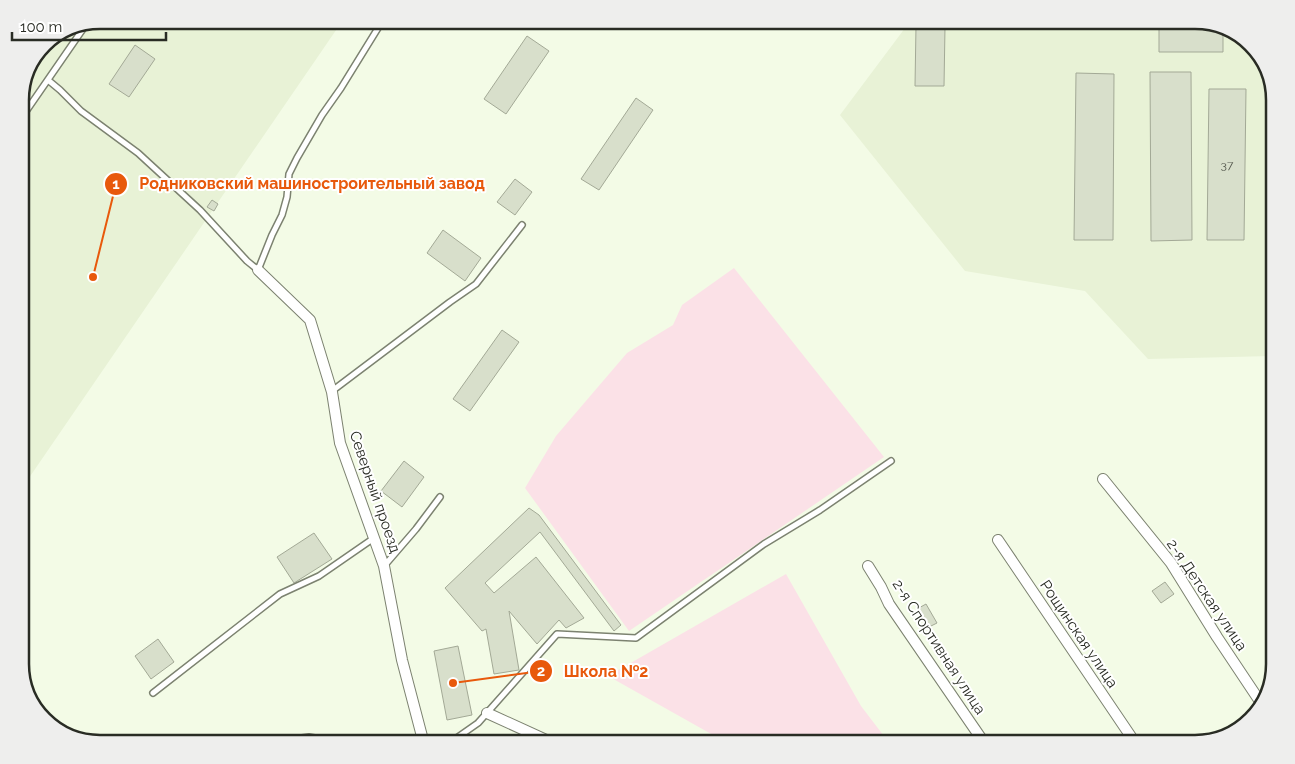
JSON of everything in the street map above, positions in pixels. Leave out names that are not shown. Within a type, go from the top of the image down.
[{"type":"street","name":"Северный проезд","points":[[258,270],[310,320],[332,392],[340,443],[384,566],[402,660],[422,735]]},
{"type":"street","name":"2-я Детская улица","points":[[1103,479],[1171,563],[1217,638],[1258,698]]},
{"type":"street","name":"Рощинская улица","points":[[998,540],[1130,735]]},
{"type":"street","name":"2-я Спортивная улица","points":[[868,566],[881,586],[888,604],[979,735]]},
{"type":"street","points":[[487,713],[535,735]]},
{"type":"lane","points":[[48,80],[81,110],[138,153],[200,210],[258,270],[282,215],[287,198],[289,174],[322,115],[377,29]]},
{"type":"lane","points":[[29,107],[82,31]]},
{"type":"lane","points":[[332,392],[476,284],[522,225]]},
{"type":"lane","points":[[461,735],[478,723],[557,634],[636,638],[764,544],[820,510],[891,461]]},
{"type":"lane","points":[[384,566],[416,529],[440,497]]},
{"type":"lane","points":[[153,693],[280,594],[319,576],[374,538]]},
{"type":"shaded area","points":[[90,29],[337,29],[29,478],[29,95],[31,81],[43,56],[64,38]]},
{"type":"shaded area","points":[[904,29],[1205,29],[1231,38],[1246,49],[1257,64],[1264,81],[1266,95],[1266,356],[1148,359],[1085,291],[965,271],[840,115]]},
{"type":"shaded area","points":[[734,268],[884,457],[629,631],[525,488],[556,436],[627,353],[673,325],[682,305]]},
{"type":"shaded area","points":[[786,574],[861,706],[883,735],[713,735],[608,676]]},
{"type":"building","points":[[916,29],[945,29],[944,86],[915,86]]},
{"type":"building","points":[[1159,29],[1205,29],[1223,34],[1223,52],[1159,52]]},
{"type":"building","points":[[527,36],[549,51],[506,114],[484,99]]},
{"type":"building","points":[[135,45],[155,59],[129,97],[109,84]]},
{"type":"building","points":[[1150,72],[1191,72],[1192,240],[1151,241]]},
{"type":"building","points":[[1076,73],[1114,74],[1113,240],[1074,240]]},
{"type":"building","points":[[1209,89],[1246,89],[1244,240],[1207,240]]},
{"type":"building","points":[[636,98],[653,110],[599,190],[581,179]]},
{"type":"building","points":[[515,179],[532,192],[515,215],[497,202]]},
{"type":"building","points":[[212,200],[218,204],[214,211],[207,207]]},
{"type":"building","points":[[443,230],[481,258],[465,281],[427,253]]},
{"type":"building","points":[[502,330],[519,342],[470,411],[453,399]]},
{"type":"building","points":[[404,461],[424,477],[402,507],[381,491]]},
{"type":"building","points":[[529,508],[539,515],[621,625],[614,631],[540,532],[485,583],[494,593],[536,557],[584,618],[566,628],[559,620],[537,644],[509,611],[519,670],[494,674],[486,629],[482,631],[445,588]]},
{"type":"building","points":[[314,533],[332,559],[294,583],[277,557]]},
{"type":"building","points":[[1165,582],[1174,594],[1161,603],[1152,591]]},
{"type":"building","points":[[926,604],[937,623],[927,628],[917,609]]},
{"type":"building","points":[[158,639],[174,662],[151,679],[135,656]]},
{"type":"building","points":[[458,646],[472,715],[447,720],[434,651]]},
{"type":"place","name":"Родниковский машиностроительный завод","points":[[93,277]]},
{"type":"place","name":"Школа №2","points":[[453,683]]}]
